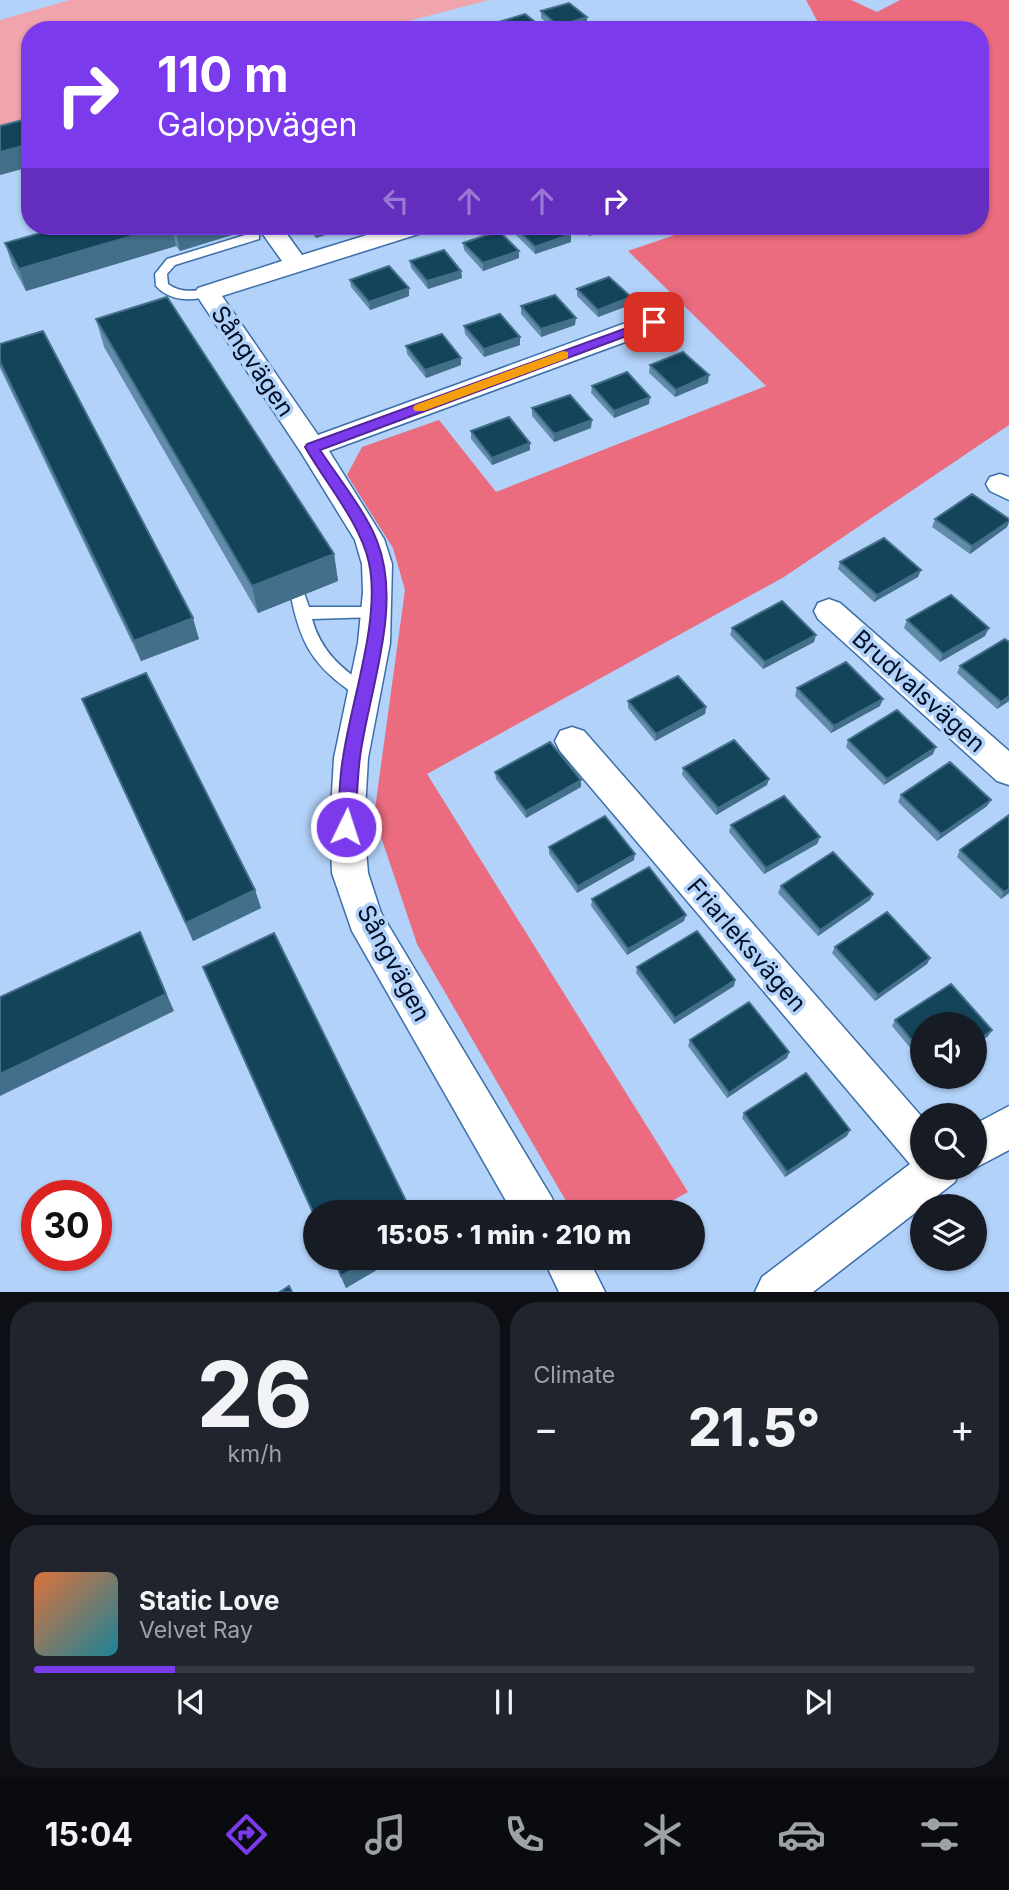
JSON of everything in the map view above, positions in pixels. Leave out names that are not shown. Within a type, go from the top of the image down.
[{"type":"street","points":[[265,235],[297,264]]},
{"type":"street","name":"Sångvägen","points":[[391,235],[207,293],[312,447],[369,539],[377,565],[377,611],[351,758],[346,827],[350,873],[365,919],[529,1200]]},
{"type":"street","points":[[312,447],[654,322]]},
{"type":"street","name":"Brudvalsvägen","points":[[829,611],[1009,771]]},
{"type":"street","name":"Friarleksvägen","points":[[572,741],[910,1134]]},
{"type":"street","points":[[987,1140],[1009,1126]]},
{"type":"street","points":[[777,1292],[922,1180]]},
{"type":"street","points":[[571,1270],[583,1292]]},
{"type":"lane","points":[[207,293],[194,298],[175,295],[162,286],[161,274],[171,262],[257,235]]},
{"type":"lane","points":[[299,597],[309,641],[321,660],[364,694]]},
{"type":"lane","points":[[303,613],[377,611]]},
{"type":"shaded area","points":[[70,0],[489,0],[408,21],[21,21],[21,122],[0,127],[0,20]]},
{"type":"shaded area","points":[[806,0],[851,0],[877,12],[900,0],[1009,0],[1009,425],[784,577],[427,774],[688,1192],[674,1200],[565,1200],[417,944],[374,816],[405,590],[393,548],[347,475],[362,447],[439,420],[496,492],[766,386],[628,251],[675,235],[989,235],[989,21],[817,21]]},
{"type":"building","points":[[569,3],[587,17],[574,21],[552,21],[541,11]]},
{"type":"building","points":[[525,14],[534,21],[502,21]]},
{"type":"building","points":[[21,120],[21,146],[0,152],[0,126]]},
{"type":"building","points":[[33,235],[135,235],[19,269],[5,243]]},
{"type":"building","points":[[487,235],[503,235],[519,251],[483,263],[463,243]]},
{"type":"building","points":[[523,235],[568,235],[535,247]]},
{"type":"building","points":[[444,250],[461,271],[427,281],[410,261]]},
{"type":"building","points":[[389,266],[409,288],[369,302],[350,280]]},
{"type":"building","points":[[609,277],[631,297],[598,310],[577,289]]},
{"type":"building","points":[[555,295],[576,318],[541,329],[521,306]]},
{"type":"building","points":[[167,297],[334,554],[252,586],[96,319]]},
{"type":"building","points":[[500,314],[520,337],[484,349],[464,326]]},
{"type":"building","points":[[43,331],[193,618],[134,641],[0,362],[0,344]]},
{"type":"building","points":[[442,334],[461,358],[425,370],[406,346]]},
{"type":"building","points":[[683,352],[709,375],[676,390],[650,365]]},
{"type":"building","points":[[627,372],[650,397],[614,411],[592,386]]},
{"type":"building","points":[[570,395],[592,420],[554,434],[532,408]]},
{"type":"building","points":[[509,417],[530,443],[492,458],[471,431]]},
{"type":"building","points":[[972,494],[1009,521],[972,546],[935,519]]},
{"type":"building","points":[[884,538],[921,570],[877,595],[840,562]]},
{"type":"building","points":[[951,595],[989,628],[943,654],[907,620]]},
{"type":"building","points":[[782,601],[816,635],[765,662],[732,628]]},
{"type":"building","points":[[1005,639],[1009,642],[1009,696],[1001,702],[960,666]]},
{"type":"building","points":[[846,662],[883,699],[834,726],[797,688]]},
{"type":"building","points":[[146,673],[255,890],[186,923],[82,699]]},
{"type":"building","points":[[678,676],[706,707],[656,734],[628,701]]},
{"type":"building","points":[[897,710],[936,747],[887,779],[848,740]]},
{"type":"building","points":[[734,740],[769,779],[718,808],[683,768]]},
{"type":"building","points":[[550,742],[581,780],[526,811],[495,772]]},
{"type":"building","points":[[950,762],[991,800],[941,834],[901,795]]},
{"type":"building","points":[[784,796],[820,837],[766,868],[731,825]]},
{"type":"building","points":[[1009,815],[1009,889],[1004,892],[960,850]]},
{"type":"building","points":[[605,816],[635,854],[578,886],[549,847]]},
{"type":"building","points":[[833,852],[873,894],[820,930],[781,886]]},
{"type":"building","points":[[649,867],[686,915],[628,949],[592,899]]},
{"type":"building","points":[[887,912],[930,958],[878,995],[835,947]]},
{"type":"building","points":[[697,931],[735,980],[675,1018],[637,967]]},
{"type":"building","points":[[140,932],[166,994],[0,1074],[0,997]]},
{"type":"building","points":[[274,933],[406,1200],[307,1200],[203,967]]},
{"type":"building","points":[[951,984],[976,1012],[910,1012],[910,1038],[895,1020]]},
{"type":"building","points":[[749,1002],[789,1052],[729,1093],[690,1040]]},
{"type":"building","points":[[806,1073],[850,1130],[787,1172],[744,1113]]},
{"type":"building","points":[[339,1270],[351,1270],[341,1276]]},
{"type":"building","points":[[289,1286],[292,1292],[280,1292]]},
{"type":"slow traffic","points":[[420,408],[563,355]]},
{"type":"route","points":[[346,827],[351,758],[374,643],[377,565],[369,539],[312,447],[654,322]]}]
